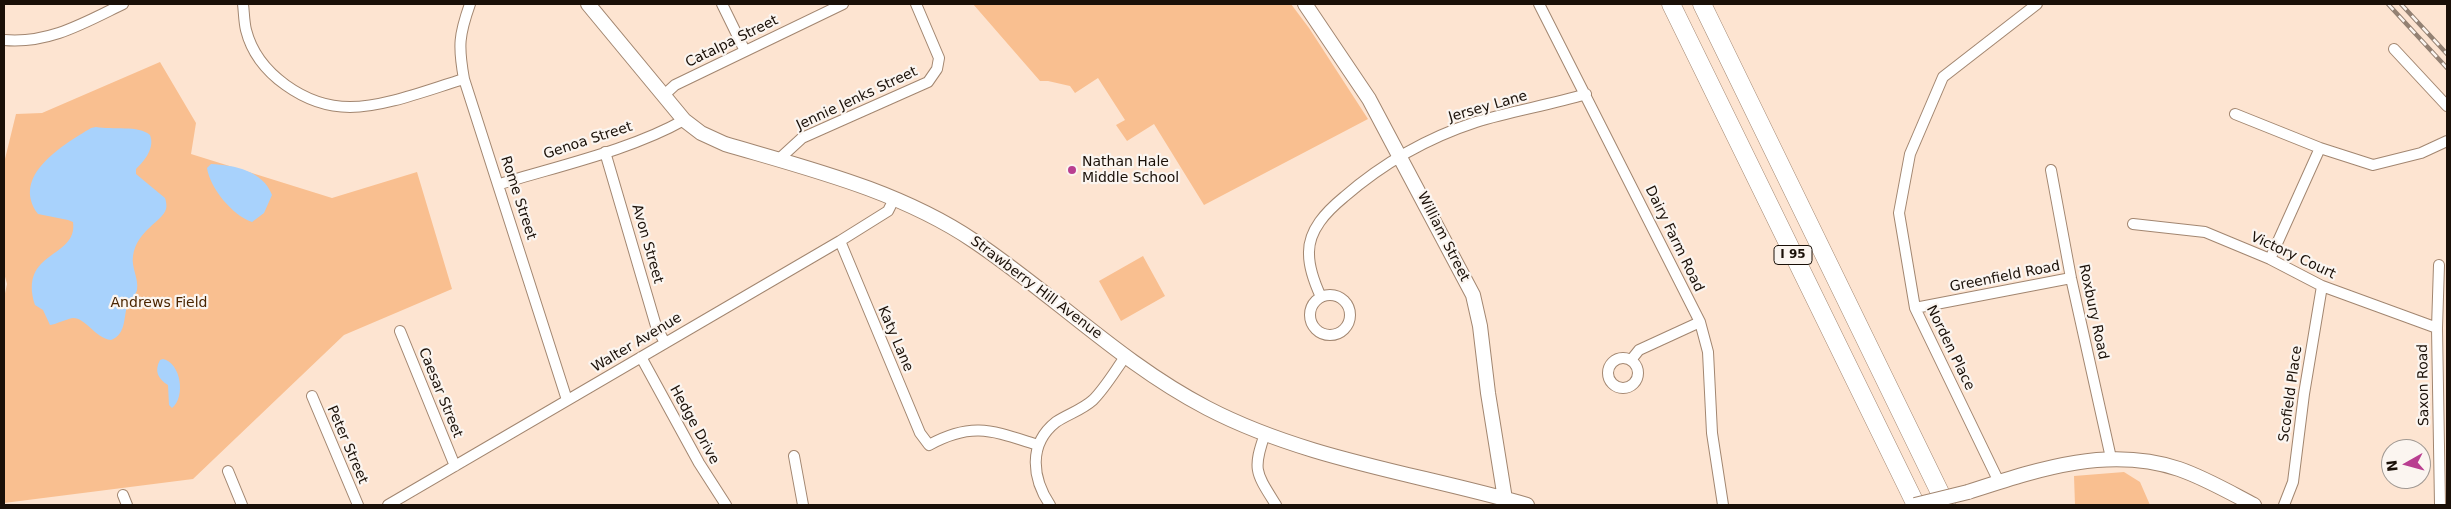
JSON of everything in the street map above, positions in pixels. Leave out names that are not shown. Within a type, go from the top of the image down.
[{"type":"highway","name":"I 95","points":[[1671,4],[1915,505]]},
{"type":"highway","name":"I 95","points":[[1702,4],[1946,505]]},
{"type":"main road","name":"Strawberry Hill Avenue","points":[[588,4],[684,120],[702,133],[725,144],[874,190],[941,220],[974,241],[1049,296],[1125,356],[1175,392],[1210,410],[1265,434],[1315,451],[1528,505]]},
{"type":"main road","name":"William Street","points":[[1305,4],[1359,82],[1401,157],[1473,295],[1480,326],[1488,393],[1505,499]]},
{"type":"main road","points":[[1915,505],[2075,462],[2111,458],[2139,460],[2180,470],[2254,505]]},
{"type":"street","points":[[4,40],[33,40],[53,36],[123,4]]},
{"type":"street","points":[[243,4],[246,30],[254,51],[268,69],[289,89],[318,103],[350,107],[382,102],[464,79]]},
{"type":"street","name":"Rome Street","points":[[470,4],[462,26],[458,49],[464,79],[500,184],[567,400]]},
{"type":"street","points":[[722,4],[745,51]]},
{"type":"street","name":"Catalpa Street","points":[[663,96],[674,85],[843,4]]},
{"type":"street","name":"Jennie Jenks Street","points":[[778,160],[802,138],[928,82],[937,69],[939,58],[916,4]]},
{"type":"street","name":"Dairy Farm Road","points":[[1539,4],[1700,322],[1708,352],[1712,433],[1723,505]]},
{"type":"street","name":"Norden Place","points":[[1999,482],[1915,308],[1899,213],[1910,154],[1943,76],[2037,4]]},
{"type":"street","points":[[2394,49],[2447,106]]},
{"type":"street","name":"Jersey Lane","points":[[1321,297],[1314,281],[1308,253],[1314,230],[1322,217],[1367,177],[1437,136],[1476,122],[1586,94]]},
{"type":"street","points":[[2235,114],[2320,148],[2373,165],[2421,153],[2447,141]]},
{"type":"street","name":"Genoa Street","points":[[500,184],[605,152],[669,129],[684,120]]},
{"type":"street","points":[[2270,259],[2320,148]]},
{"type":"street","name":"Avon Street","points":[[605,152],[656,326],[665,343]]},
{"type":"street","name":"Roxbury Road","points":[[2051,170],[2071,278],[2111,458]]},
{"type":"street","name":"Walter Avenue","points":[[388,505],[840,241],[888,211],[894,199]]},
{"type":"street","name":"Victory Court","points":[[2133,224],[2205,232],[2270,259],[2322,286],[2437,328]]},
{"type":"street","name":"Katy Lane","points":[[840,241],[920,433],[929,445],[951,434],[972,429],[1000,433],[1038,445]]},
{"type":"street","name":"Saxon Road","points":[[2439,265],[2437,328],[2440,505]]},
{"type":"street","name":"Greenfield Road","points":[[1915,308],[2071,278]]},
{"type":"street","name":"Scofield Place","points":[[2284,505],[2293,482],[2304,394],[2322,286]]},
{"type":"street","points":[[1631,360],[1639,350],[1700,322]]},
{"type":"street","name":"Caesar Street","points":[[400,331],[455,466]]},
{"type":"street","points":[[1050,505],[1036,480],[1035,463],[1038,445],[1042,437],[1057,422],[1093,400],[1125,356]]},
{"type":"street","name":"Hedge Drive","points":[[641,357],[699,464],[726,505]]},
{"type":"street","name":"Peter Street","points":[[312,396],[358,505]]},
{"type":"street","points":[[1265,434],[1257,457],[1256,468],[1276,505]]},
{"type":"street","points":[[794,456],[803,505]]},
{"type":"street","points":[[228,471],[242,505]]},
{"type":"green space","points":[[973,4],[1291,4],[1309,28],[1368,119],[1204,205],[1154,124],[1127,141],[1116,125],[1125,120],[1098,78],[1075,93],[1070,86],[1040,81]]},
{"type":"green space","name":"Andrews Field","points":[[160,62],[196,123],[191,154],[332,198],[417,172],[452,289],[344,335],[193,479],[4,503],[4,298],[7,284],[4,273],[4,163],[16,114],[42,113]]},
{"type":"green space","points":[[1143,256],[1165,296],[1121,321],[1099,281]]},
{"type":"green space","points":[[2124,472],[2140,482],[2150,505],[2075,505],[2074,476]]},
{"type":"water","points":[[91,128],[139,130],[150,135],[150,149],[146,158],[136,169],[136,174],[165,198],[166,205],[164,214],[144,233],[135,247],[133,260],[137,290],[126,308],[124,324],[120,334],[111,340],[100,336],[78,319],[73,318],[50,325],[43,310],[35,305],[32,287],[34,274],[41,264],[67,243],[72,234],[73,222],[38,214],[31,200],[31,187],[35,175],[44,163],[67,143]]},
{"type":"water","points":[[211,164],[238,168],[262,180],[272,195],[264,213],[252,222],[230,207],[212,184],[207,168]]},
{"type":"water","points":[[163,359],[174,367],[180,381],[179,396],[172,408],[169,405],[168,385],[159,377],[157,371],[160,360]]},
{"type":"railway","points":[[2388,4],[2447,68]]},
{"type":"railway","points":[[2401,4],[2447,54]]},
{"type":"place","name":"Nathan Hale Middle School","points":[[1072,170]]}]
